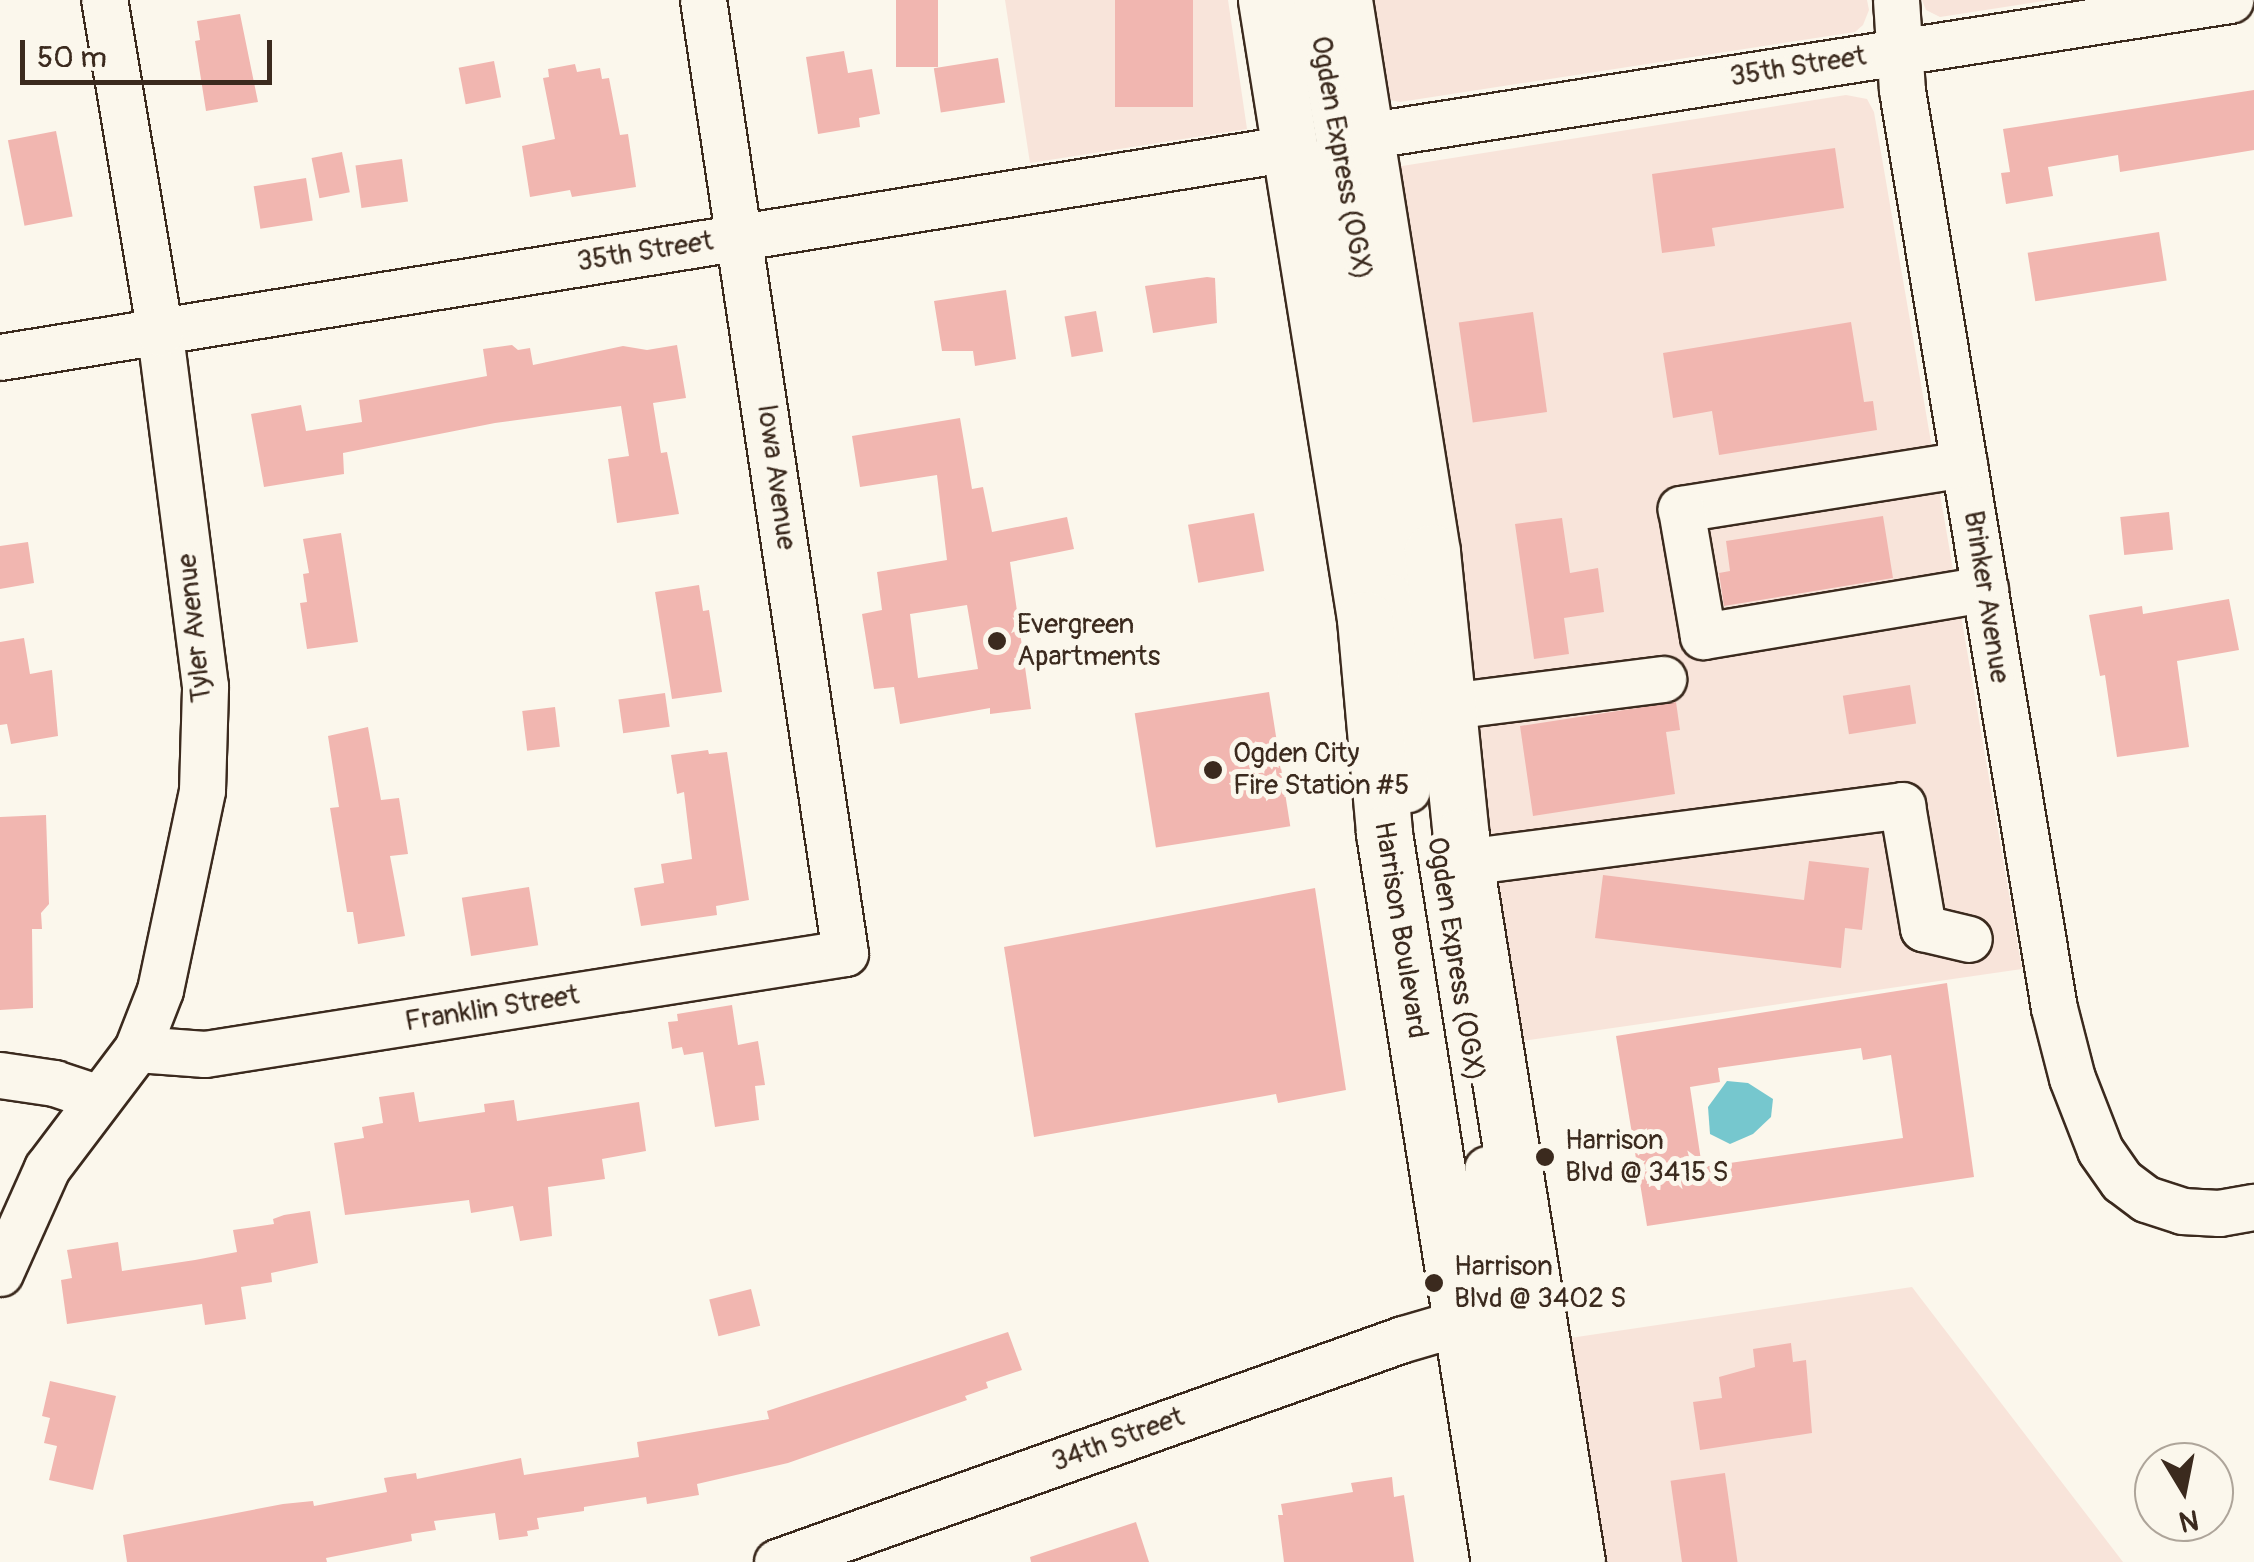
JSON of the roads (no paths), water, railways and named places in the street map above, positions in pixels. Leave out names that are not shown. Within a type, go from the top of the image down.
[{"type":"main road","name":"Harrison Boulevard","points":[[1266,0],[1365,619],[1384,833],[1499,1562]]},
{"type":"main road","points":[[1344,0],[1432,552],[1465,862],[1577,1562]]},
{"type":"street","name":"Tyler Avenue","points":[[0,1272],[47,1168],[137,1049],[160,990],[202,790],[205,686],[160,333],[104,0]]},
{"type":"street","name":"Iowa Avenue","points":[[703,0],[845,954]]},
{"type":"street","name":"Ogden Express (OGX)","points":[[1294,0],[1391,597],[1410,832],[1526,1562]]},
{"type":"street","name":"Ogden Express (OGX)","points":[[1315,0],[1412,578],[1436,844],[1548,1562]]},
{"type":"street","name":"Brinker Avenue","points":[[1896,0],[1902,90],[2054,1008],[2079,1096],[2100,1150],[2122,1181],[2146,1199],[2182,1210],[2219,1213],[2254,1207]]},
{"type":"street","name":"35th Street","points":[[1365,136],[2230,0]]},
{"type":"street","name":"35th Street","points":[[0,357],[1290,148]]},
{"type":"street","points":[[1964,464],[1682,509],[1702,636],[1985,589]]},
{"type":"street","points":[[1449,706],[1663,679]]},
{"type":"street","points":[[1465,862],[1902,806],[1924,928],[1968,939]]},
{"type":"street","name":"Franklin Street","points":[[137,1049],[206,1054],[845,954]]},
{"type":"street","points":[[0,1075],[54,1083],[99,1098]]},
{"type":"street","name":"34th Street","points":[[777,1562],[1377,1348],[1461,1322]]},
{"type":"water","points":[[1727,1081],[1748,1083],[1773,1099],[1771,1117],[1753,1134],[1730,1144],[1710,1134],[1708,1107]]},
{"type":"place","name":"Evergreen Apartments","points":[[997,641]]},
{"type":"place","name":"Ogden City Fire Station #5","points":[[1213,770]]},
{"type":"place","name":"Harrison Blvd @ 3415 S","points":[[1545,1157]]},
{"type":"place","name":"Harrison Blvd @ 3402 S","points":[[1434,1283]]}]
